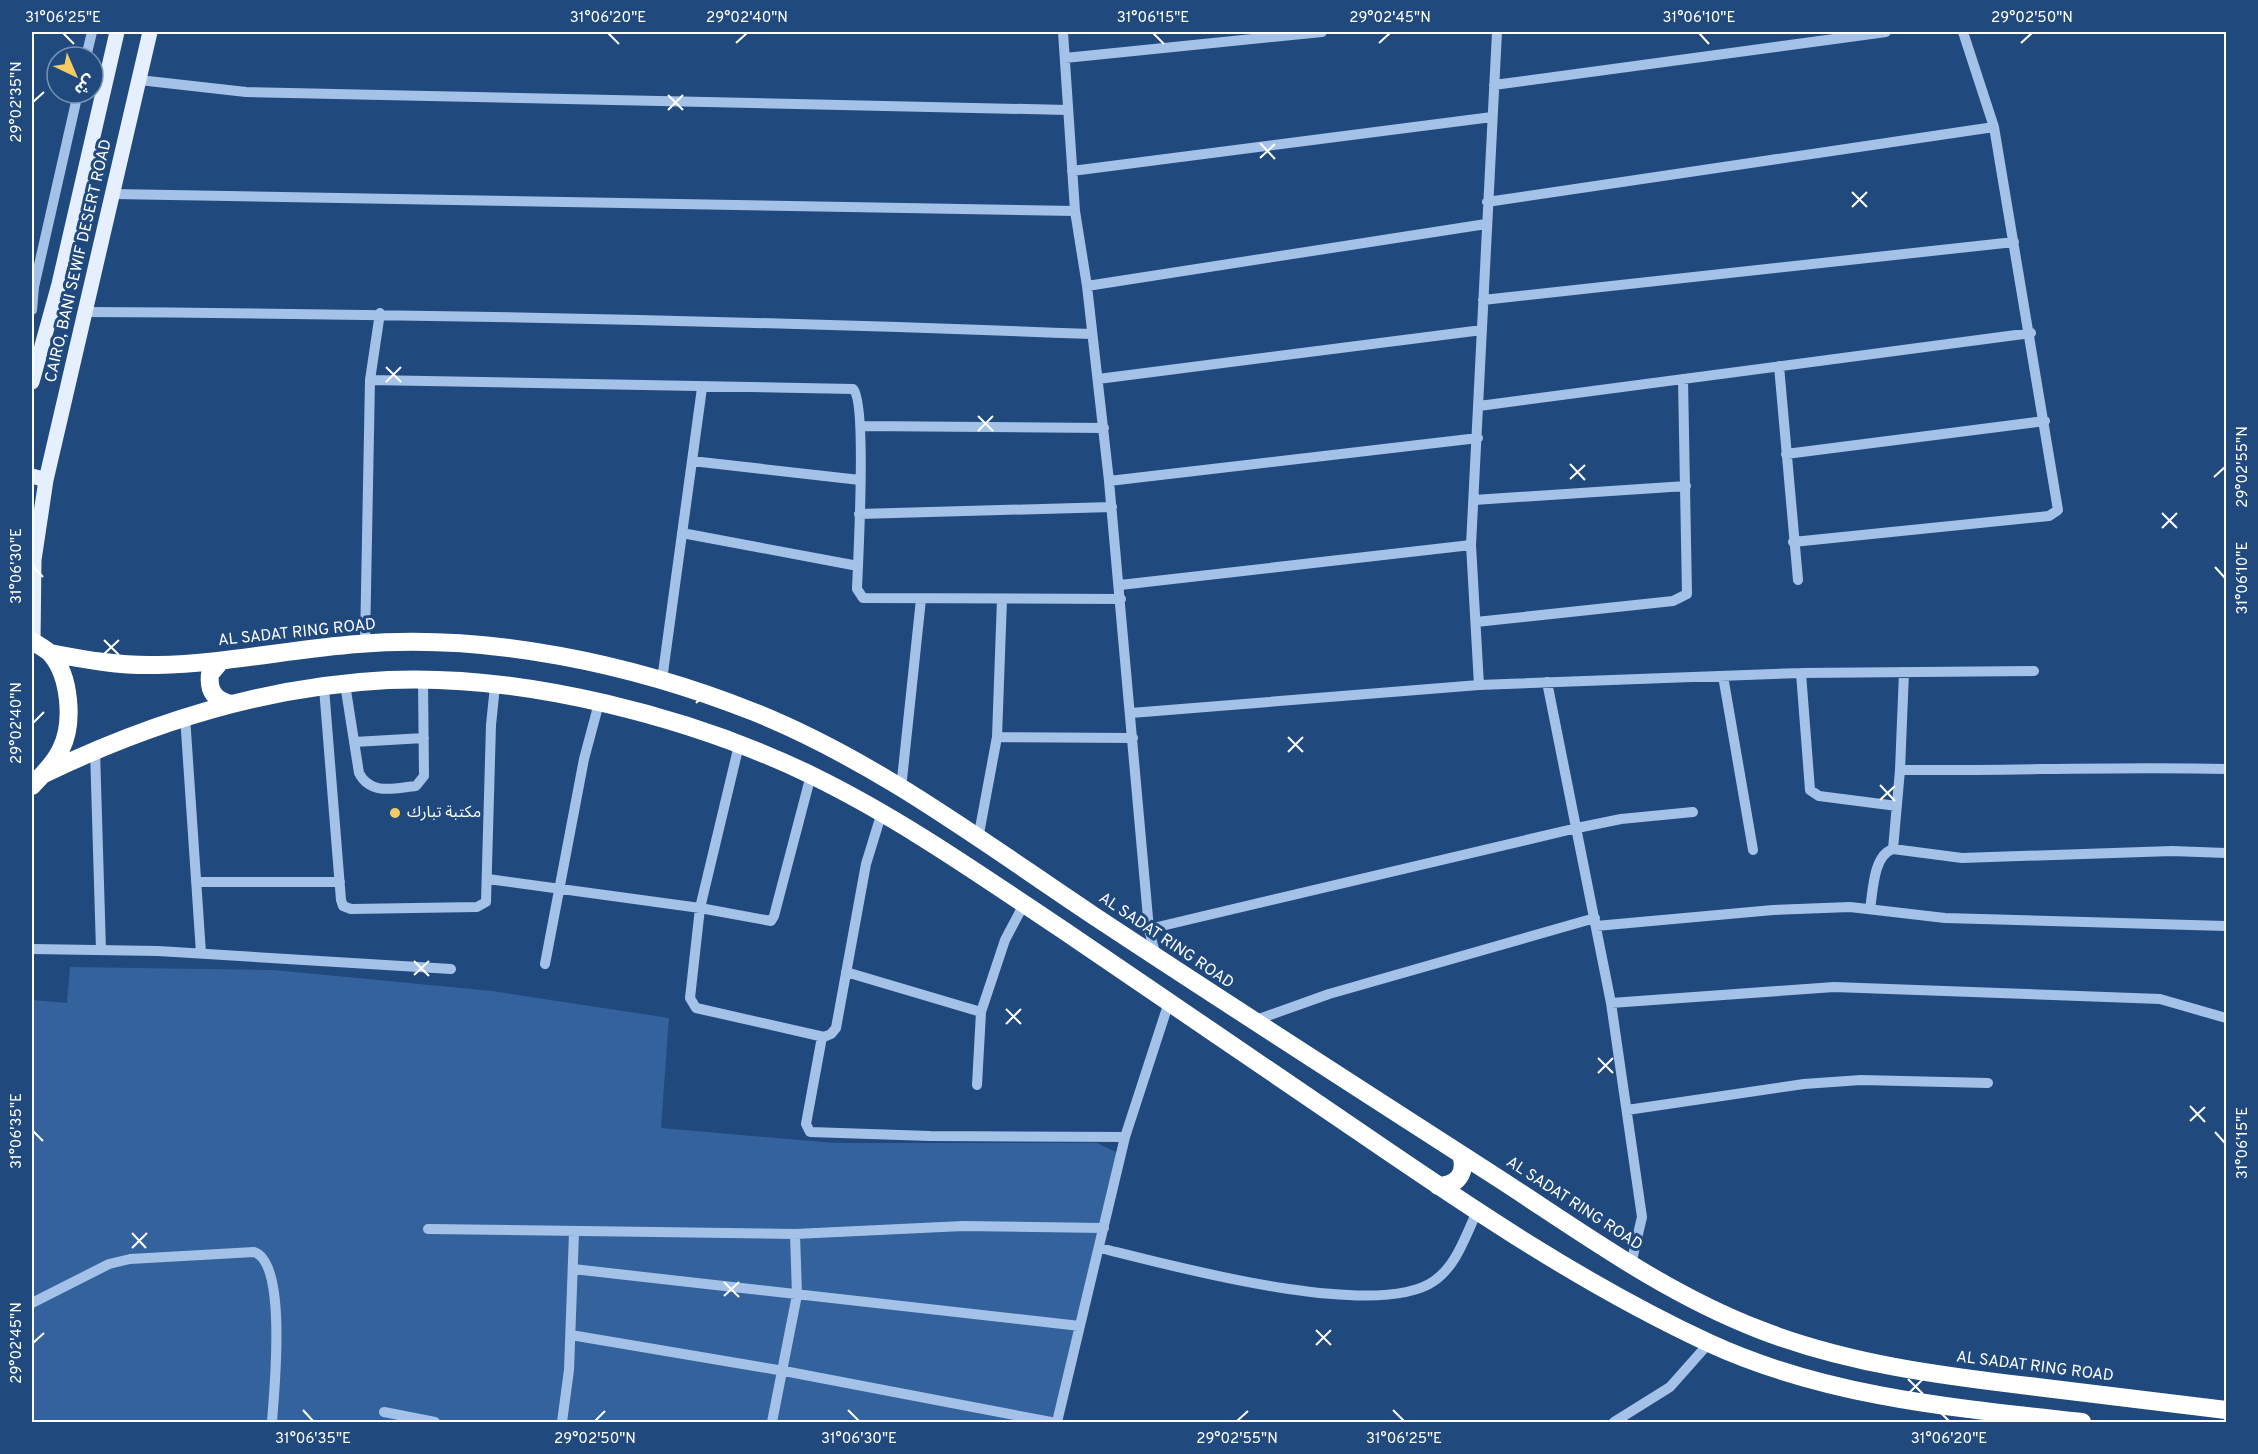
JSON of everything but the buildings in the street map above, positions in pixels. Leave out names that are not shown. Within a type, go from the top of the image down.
[{"type":"highway","points":[[32,641],[50,654],[60,669],[68,694],[67,723],[62,749],[37,780]]},
{"type":"highway","name":"AL SADAT RING ROAD","points":[[50,654],[121,664],[157,665],[221,661],[364,643],[440,643],[515,650],[590,662],[662,680],[712,696],[800,733],[901,789],[1252,1021],[1631,1264],[1673,1290],[1716,1312],[1779,1337],[1853,1359],[1981,1381],[2226,1410]]},
{"type":"highway","points":[[221,661],[210,674],[211,691],[216,698],[232,704]]},
{"type":"highway","points":[[37,780],[95,750],[184,716],[232,704],[345,684],[389,680],[495,686],[599,703],[693,729],[739,745],[811,775],[882,812],[1169,1002],[1477,1212],[1613,1292],[1709,1343],[1763,1365],[1842,1388],[1887,1398],[2082,1422]]},
{"type":"highway","points":[[1438,1185],[1445,1186],[1457,1180],[1463,1168],[1461,1155]]},
{"type":"main road","name":"CAIRO, BANI SEWIF DESERT ROAD","points":[[32,380],[59,284],[117,32]]},
{"type":"main road","name":"CAIRO, BANI SEWIF DESERT ROAD","points":[[32,641],[33,560],[39,478],[85,312],[150,32]]},
{"type":"street","points":[[1063,32],[1075,211],[1087,286],[1104,428],[1120,585],[1149,929],[1156,957]]},
{"type":"street","points":[[1065,58],[1293,33],[1322,32]]},
{"type":"street","points":[[1479,685],[1471,545],[1497,32]]},
{"type":"street","points":[[1494,85],[1886,32]]},
{"type":"street","points":[[1794,542],[2054,514],[2059,503],[1994,127],[1963,32]]},
{"type":"street","points":[[139,80],[246,92],[1068,110]]},
{"type":"street","points":[[32,310],[34,287],[75,105]]},
{"type":"street","points":[[1072,171],[1492,117]]},
{"type":"street","points":[[1487,202],[1994,127]]},
{"type":"street","points":[[113,194],[1075,211]]},
{"type":"street","points":[[1087,286],[1486,224]]},
{"type":"street","points":[[1483,300],[2014,242]]},
{"type":"street","points":[[85,312],[380,314],[846,324],[1092,334]]},
{"type":"street","points":[[364,643],[370,380],[380,314]]},
{"type":"street","points":[[1098,379],[1482,330]]},
{"type":"street","points":[[1479,406],[2031,333]]},
{"type":"street","points":[[32,357],[32,380]]},
{"type":"street","points":[[1779,366],[1798,580]]},
{"type":"street","points":[[1476,622],[1673,601],[1683,598],[1688,590],[1683,379]]},
{"type":"street","points":[[370,380],[702,388],[853,389],[859,397],[861,426],[857,590],[863,598],[1121,599]]},
{"type":"street","points":[[662,680],[702,388]]},
{"type":"street","points":[[1786,454],[2045,422]]},
{"type":"street","points":[[861,426],[1104,428]]},
{"type":"street","points":[[1109,481],[1478,438]]},
{"type":"street","points":[[692,461],[860,480]]},
{"type":"street","points":[[1474,500],[1686,486]]},
{"type":"street","points":[[859,514],[1112,507]]},
{"type":"street","points":[[682,533],[858,566]]},
{"type":"street","points":[[1120,585],[1471,545]]},
{"type":"street","points":[[901,789],[921,599]]},
{"type":"street","points":[[978,839],[997,736],[1002,600]]},
{"type":"street","points":[[1131,713],[1479,685],[1800,673],[2034,671]]},
{"type":"street","points":[[1870,909],[1878,866],[1883,857],[1893,849],[1900,770],[1904,672]]},
{"type":"street","points":[[1800,673],[1810,790],[1819,796],[1897,806]]},
{"type":"street","points":[[1723,676],[1753,850]]},
{"type":"street","points":[[345,684],[359,773],[366,784],[376,789],[420,783],[424,772],[423,681]]},
{"type":"street","points":[[1547,682],[1611,1003],[1627,1110],[1642,1217],[1631,1264]]},
{"type":"street","points":[[324,688],[341,900],[345,908],[477,907],[486,903],[488,879],[491,724],[495,686]]},
{"type":"street","points":[[545,964],[584,759],[599,703]]},
{"type":"street","points":[[184,716],[201,953]]},
{"type":"street","points":[[997,736],[1133,738]]},
{"type":"street","points":[[354,742],[424,738]]},
{"type":"street","points":[[739,745],[700,908],[690,998],[692,1006],[822,1037],[828,1036],[836,1028],[866,864],[882,812]]},
{"type":"street","points":[[95,750],[101,950]]},
{"type":"street","points":[[1900,770],[2001,771],[2148,767],[2226,769]]},
{"type":"street","points":[[488,879],[700,908],[766,921],[773,919],[811,775]]},
{"type":"street","points":[[1149,929],[1577,828],[1621,819],[1693,812]]},
{"type":"street","points":[[1893,849],[1962,858],[2172,851],[2226,853]]},
{"type":"street","points":[[196,882],[340,882]]},
{"type":"street","points":[[977,1085],[981,1012],[1005,940],[1023,904]]},
{"type":"street","points":[[1252,1021],[1329,994],[1595,922],[1850,907],[1945,918],[2226,926]]},
{"type":"street","points":[[32,949],[201,953],[452,969]]},
{"type":"street","points":[[846,972],[981,1012]]},
{"type":"street","points":[[1611,1003],[1834,987],[2160,999],[2226,1018]]},
{"type":"street","points":[[1056,1422],[1100,1248],[1125,1137],[1169,1002]]},
{"type":"street","points":[[822,1037],[806,1124],[810,1132],[930,1136],[1125,1137]]},
{"type":"street","points":[[1627,1110],[1815,1083],[1861,1080],[1988,1083]]},
{"type":"street","points":[[1100,1248],[1245,1282],[1291,1289],[1383,1295],[1411,1291],[1434,1281],[1453,1262],[1477,1212]]},
{"type":"street","points":[[428,1229],[574,1233],[795,1234],[963,1226],[1104,1228]]},
{"type":"street","points":[[562,1422],[569,1370],[574,1233]]},
{"type":"street","points":[[772,1422],[797,1295],[795,1234]]},
{"type":"street","points":[[32,1303],[109,1264],[142,1258],[254,1252],[260,1254],[270,1271],[278,1341],[272,1422]]},
{"type":"street","points":[[573,1269],[1080,1326]]},
{"type":"street","points":[[571,1335],[783,1371],[1051,1422]]},
{"type":"street","points":[[1614,1422],[1670,1387],[1709,1343]]},
{"type":"street","points":[[384,1412],[435,1422]]},
{"type":"shaded area","points":[[70,967],[274,970],[492,991],[669,1018],[661,1128],[835,1143],[1097,1143],[1118,1153],[1052,1422],[32,1422],[32,1000],[67,1003]]},
{"type":"place","name":"مكتبة تبارك","points":[[395,813]]}]
